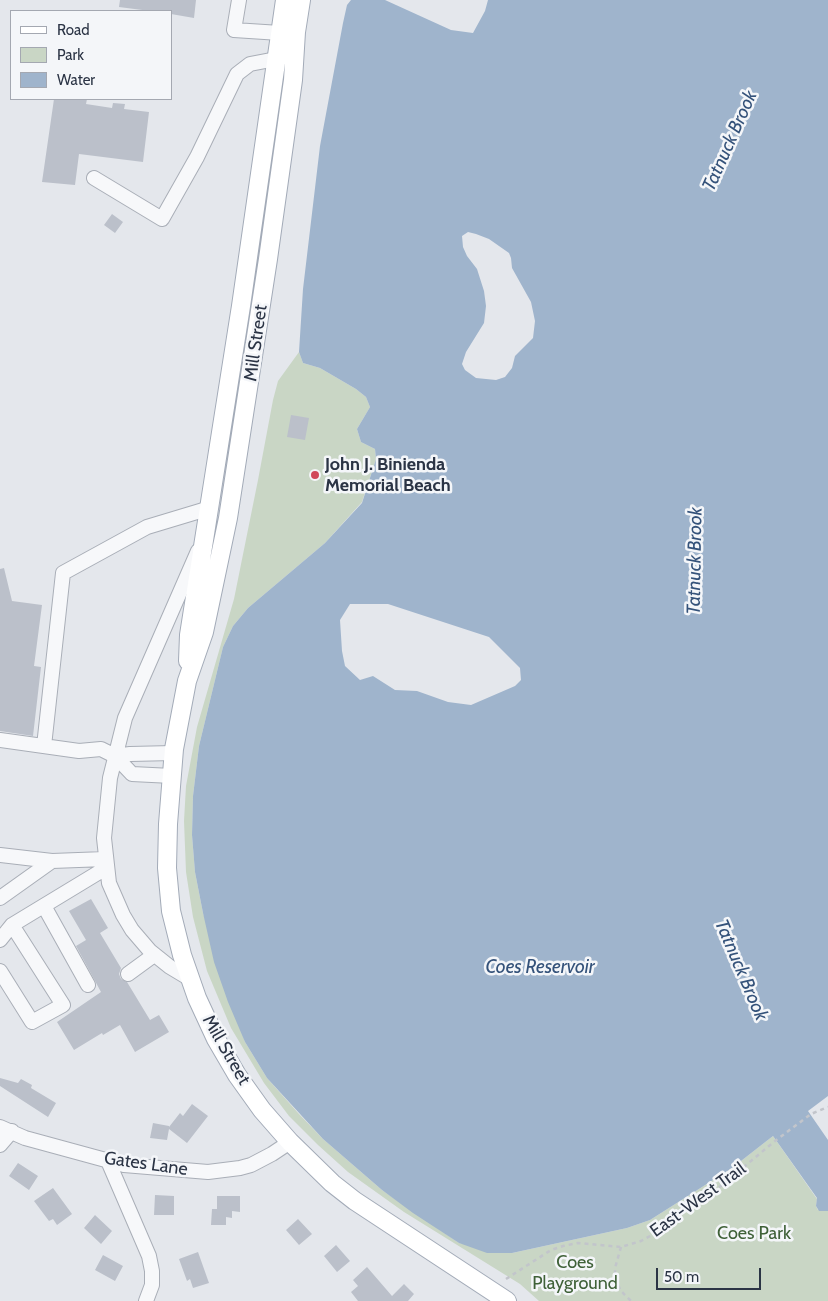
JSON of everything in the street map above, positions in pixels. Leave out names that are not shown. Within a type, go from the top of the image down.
[{"type":"main road","name":"Mill Street","points":[[285,0],[190,635],[187,681],[174,753],[168,824],[171,911],[182,955],[197,998],[216,1039],[237,1076],[262,1110],[290,1142],[325,1176],[355,1201],[507,1301]]},
{"type":"main road","name":"Mill Street","points":[[187,681],[204,632],[228,518],[268,259],[293,80],[296,32],[301,0]]},
{"type":"street","points":[[239,0],[234,30],[280,33]]},
{"type":"street","points":[[94,178],[162,219],[197,157],[236,74],[250,64],[276,59]]},
{"type":"street","points":[[44,746],[63,573],[147,527],[210,508]]},
{"type":"street","points":[[190,979],[154,955],[140,941],[123,915],[112,891],[106,864],[104,838],[107,798],[119,737],[132,700],[207,531]]},
{"type":"street","points":[[0,740],[79,751],[101,749],[114,756],[132,774],[172,776]]},
{"type":"street","points":[[114,756],[174,753]]},
{"type":"street","points":[[0,855],[52,861],[106,864]]},
{"type":"street","points":[[0,898],[52,861]]},
{"type":"street","points":[[0,940],[12,925],[106,864]]},
{"type":"street","points":[[44,906],[88,985]]},
{"type":"street","points":[[0,971],[32,1022],[63,1005],[12,925]]},
{"type":"street","points":[[128,974],[154,955]]},
{"type":"street","points":[[0,1145],[6,1129]]},
{"type":"street","name":"Gates Lane","points":[[6,1129],[25,1138],[124,1165],[208,1172],[240,1168],[262,1160],[290,1142]]},
{"type":"street","points":[[108,1161],[149,1256],[152,1285],[146,1301]]},
{"type":"path","name":"East-West Trail","points":[[506,1279],[551,1250],[563,1246],[578,1243],[621,1247],[642,1241],[721,1186],[775,1141],[812,1114],[828,1106]]},
{"type":"path","points":[[621,1247],[614,1268],[615,1278],[621,1291],[631,1301]]},
{"type":"green space","name":"Coes Park","points":[[299,352],[303,363],[320,368],[366,397],[370,407],[357,429],[361,442],[375,449],[376,459],[362,502],[325,543],[248,608],[233,626],[223,647],[199,746],[193,796],[192,835],[195,872],[203,913],[245,1042],[267,1078],[299,1114],[323,1139],[382,1190],[459,1243],[512,1253],[627,1228],[650,1220],[732,1168],[773,1136],[817,1199],[816,1206],[818,1210],[828,1211],[828,1301],[539,1301],[520,1284],[404,1212],[348,1172],[289,1116],[264,1083],[231,1028],[207,971],[193,917],[186,872],[184,821],[186,786],[197,727],[234,599],[273,400],[278,381]]},
{"type":"water","name":"Coes Reservoir","points":[[351,0],[385,0],[451,30],[473,33],[485,11],[488,0],[828,0],[828,1096],[808,1111],[828,1140],[828,1211],[819,1211],[816,1206],[817,1198],[773,1136],[732,1168],[650,1220],[627,1228],[512,1253],[487,1253],[459,1243],[413,1213],[382,1190],[323,1139],[267,1078],[245,1042],[228,1002],[214,962],[203,913],[195,872],[192,835],[193,796],[199,746],[223,647],[233,626],[248,608],[325,543],[362,503],[376,459],[375,449],[361,442],[357,429],[370,407],[366,397],[320,368],[303,363],[299,352],[303,289],[320,146],[347,5]],"holes":[[[468,232],[489,239],[509,253],[512,268],[531,302],[535,321],[533,338],[515,356],[512,368],[505,377],[496,380],[476,378],[465,370],[462,364],[466,352],[484,323],[486,306],[484,291],[477,269],[463,247],[462,236]],[[350,604],[388,604],[489,637],[520,668],[521,680],[515,686],[471,705],[448,702],[417,691],[395,690],[373,676],[360,680],[345,666],[342,651],[340,620]]]},
{"type":"building","points":[[120,0],[196,0],[194,18],[172,14],[172,10],[142,10],[119,7]]},
{"type":"building","points":[[54,100],[87,100],[86,104],[112,108],[113,103],[125,104],[124,109],[149,112],[143,162],[79,154],[75,185],[42,182]]},
{"type":"building","points":[[112,214],[123,222],[115,233],[104,225]]},
{"type":"building","points":[[291,415],[309,418],[305,440],[287,437]]},
{"type":"building","points":[[4,568],[12,601],[42,605],[34,666],[41,667],[33,736],[0,731],[0,569]]},
{"type":"building","points":[[91,899],[108,928],[100,933],[121,968],[119,974],[121,979],[127,982],[150,1020],[159,1015],[169,1032],[135,1052],[120,1025],[103,1035],[102,1033],[74,1050],[57,1022],[101,992],[76,946],[86,940],[69,911]]},
{"type":"building","points":[[0,1078],[18,1083],[21,1079],[32,1085],[31,1088],[56,1103],[48,1117],[0,1086]]},
{"type":"building","points":[[192,1104],[208,1116],[187,1143],[169,1129],[167,1140],[150,1138],[153,1123],[169,1127],[180,1113],[183,1116]]},
{"type":"building","points":[[18,1163],[38,1176],[29,1190],[9,1176]]},
{"type":"building","points":[[53,1188],[72,1214],[57,1225],[53,1219],[49,1221],[34,1201]]},
{"type":"building","points":[[155,1195],[174,1196],[174,1215],[154,1215]]},
{"type":"building","points":[[217,1196],[240,1196],[240,1212],[232,1211],[232,1218],[226,1217],[226,1225],[211,1225],[212,1209],[217,1209]]},
{"type":"building","points":[[95,1215],[112,1231],[101,1244],[84,1228]]},
{"type":"building","points":[[298,1219],[312,1234],[299,1245],[286,1230]]},
{"type":"building","points":[[336,1245],[350,1261],[337,1272],[324,1256]]},
{"type":"building","points":[[198,1252],[209,1283],[193,1288],[190,1279],[187,1281],[179,1259]]},
{"type":"building","points":[[103,1255],[123,1266],[115,1281],[95,1270]]},
{"type":"building","points":[[367,1267],[392,1296],[404,1284],[414,1294],[408,1301],[358,1301],[351,1292],[358,1286],[353,1280]]},
{"type":"place","name":"John J. Binienda Memorial Beach","points":[[315,475]]},
{"type":"water label","name":"Tatnuck Brook","points":[[730,141]]},
{"type":"water label","name":"Tatnuck Brook","points":[[695,561]]},
{"type":"water label","name":"Tatnuck Brook","points":[[741,970]]},
{"type":"park label","name":"Coes Playground","points":[[575,1273]]}]
